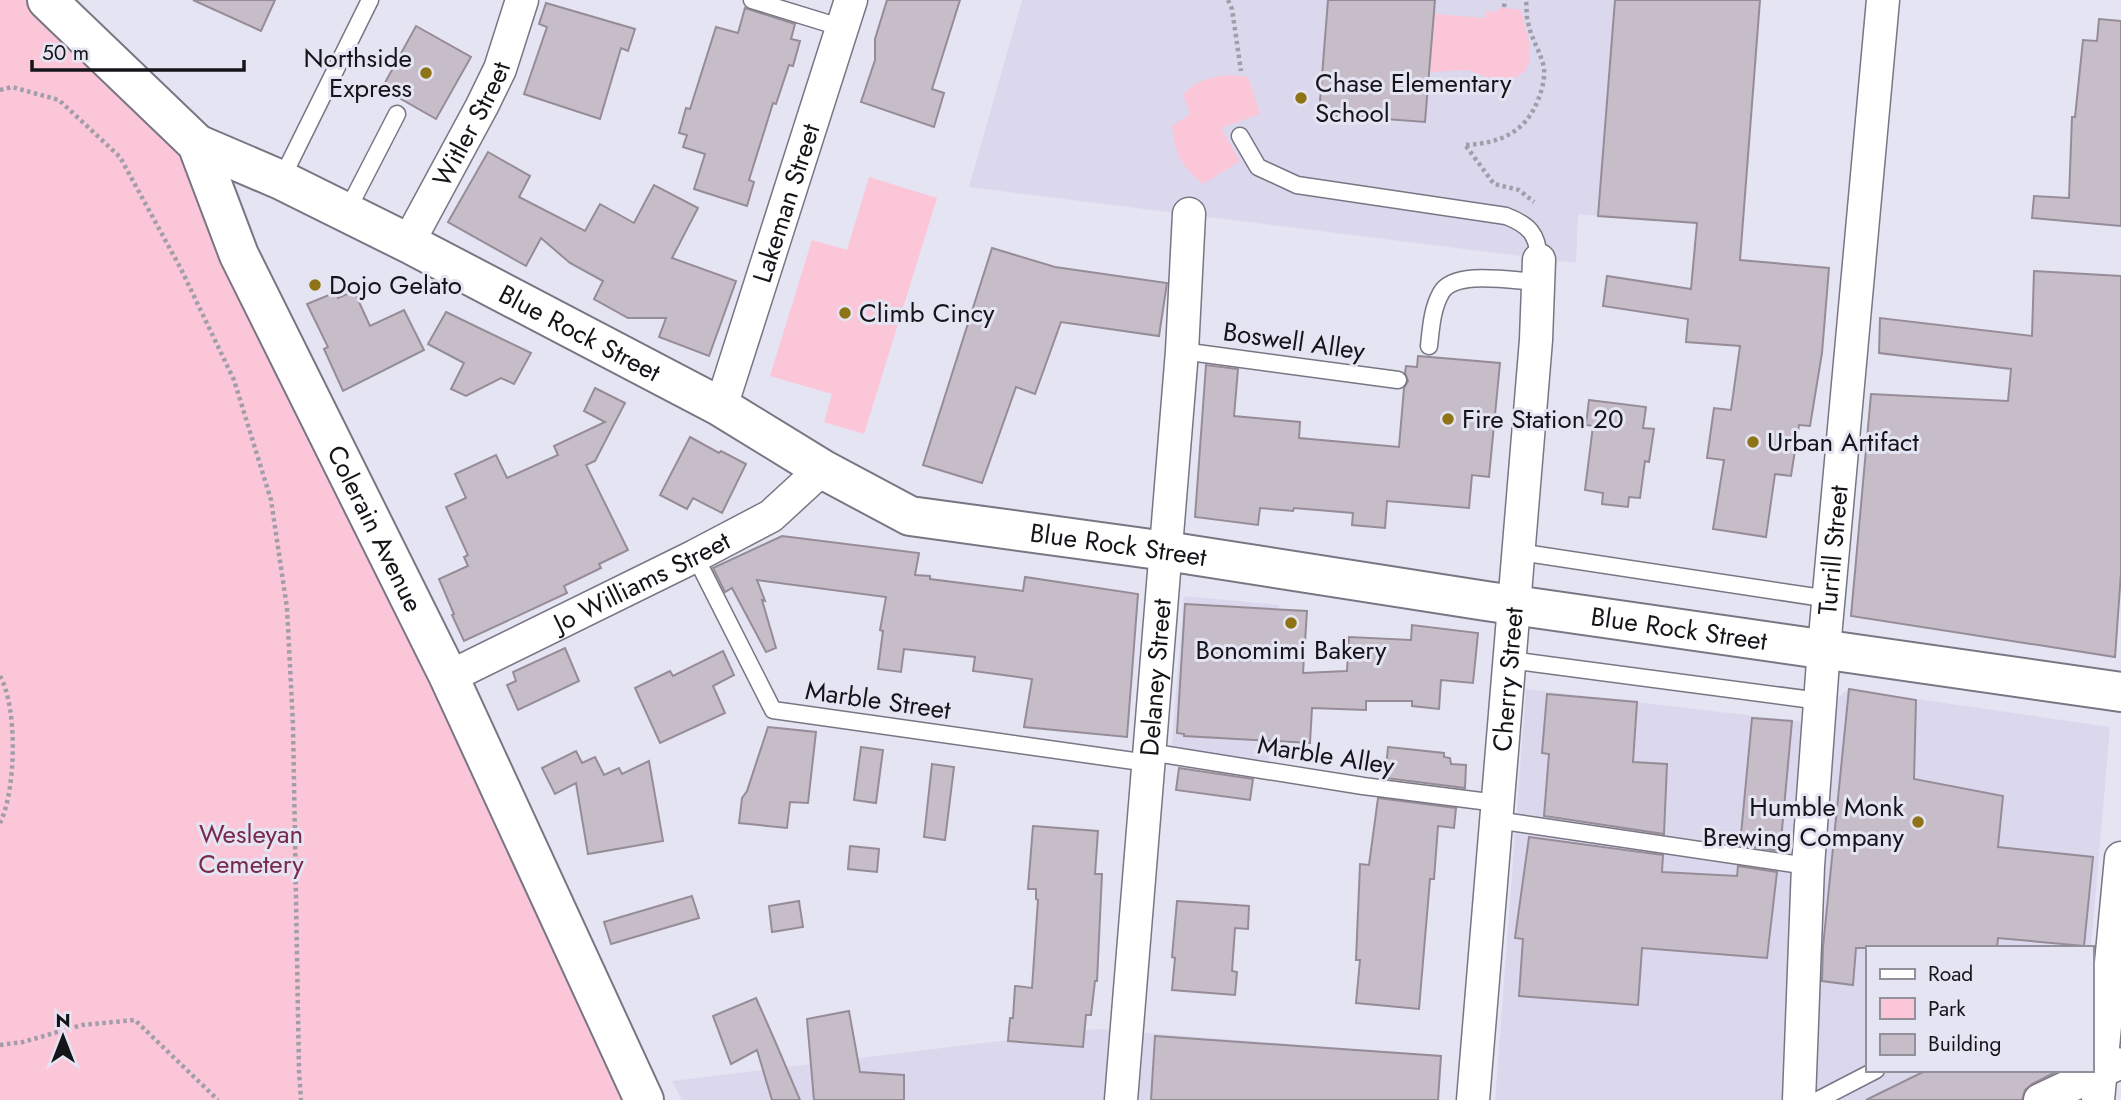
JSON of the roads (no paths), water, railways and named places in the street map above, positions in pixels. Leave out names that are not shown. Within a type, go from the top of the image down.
[{"type":"street","name":"Colerain Avenue","points":[[47,0],[197,144],[239,255],[449,677],[644,1100]]},
{"type":"street","name":"Witler Street","points":[[408,243],[500,69],[522,0]]},
{"type":"street","name":"Turrill Street","points":[[1799,1100],[1808,866],[1824,648],[1883,0]]},
{"type":"street","name":"Lakeman Street","points":[[721,407],[847,14]]},
{"type":"street","name":"Blue Rock Street","points":[[197,144],[281,180],[408,243],[721,407],[822,469],[911,516],[2121,692]]},
{"type":"street","name":"Delaney Street","points":[[1121,1100],[1182,351],[1189,214]]},
{"type":"street","name":"Cherry Street","points":[[1473,1100],[1515,605],[1539,271]]},
{"type":"street","name":"Jo Williams Street","points":[[449,677],[771,516],[822,469]]},
{"type":"street","points":[[2040,1100],[2106,1078],[2101,974],[2121,858]]},
{"type":"lane","points":[[281,180],[370,0]]},
{"type":"lane","points":[[752,0],[847,14]]},
{"type":"lane","points":[[346,213],[397,114]]},
{"type":"lane","points":[[1240,136],[1258,167],[1297,185],[1506,216],[1531,231],[1539,246],[1539,271],[1454,281],[1441,291],[1432,315],[1429,346]]},
{"type":"lane","name":"Boswell Alley","points":[[1182,351],[1398,380]]},
{"type":"lane","points":[[1519,552],[1829,599]]},
{"type":"lane","name":"Marble Street","points":[[695,556],[773,710],[1148,757]]},
{"type":"lane","points":[[1510,660],[1820,701]]},
{"type":"lane","name":"Marble Alley","points":[[1148,757],[1363,786],[1808,866]]},
{"type":"lane","points":[[1818,1100],[1872,1072]]},
{"type":"place","name":"Northside Express","points":[[426,73]]},
{"type":"place","name":"Chase Elementary School","points":[[1301,98]]},
{"type":"place","name":"Dojo Gelato","points":[[315,285]]},
{"type":"place","name":"Climb Cincy","points":[[845,313]]},
{"type":"place","name":"Fire Station 20","points":[[1448,419]]},
{"type":"place","name":"Urban Artifact","points":[[1753,442]]},
{"type":"place","name":"Bonomimi Bakery","points":[[1291,623]]},
{"type":"place","name":"Humble Monk Brewing Company","points":[[1918,822]]},
{"type":"park label","name":"Wesleyan Cemetery","points":[[251,849]]}]
